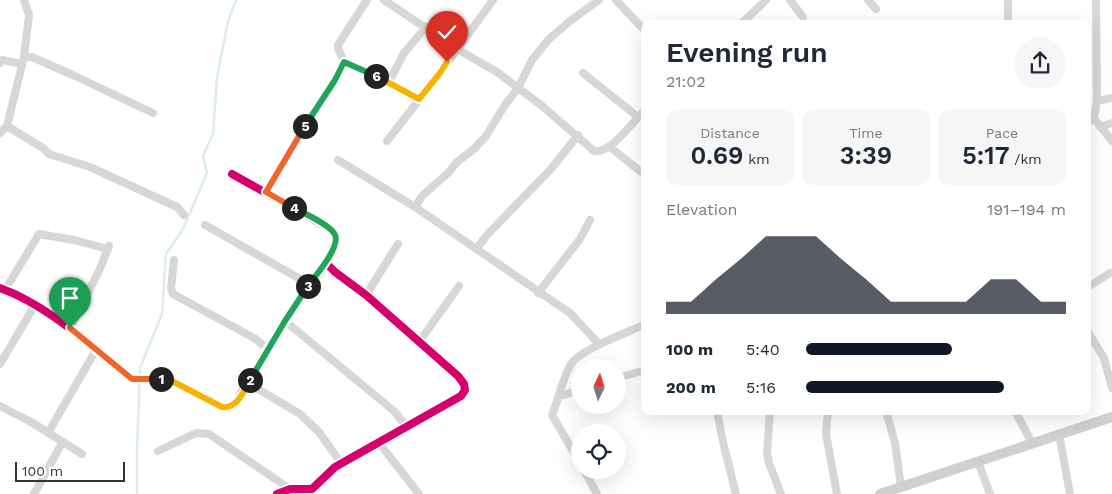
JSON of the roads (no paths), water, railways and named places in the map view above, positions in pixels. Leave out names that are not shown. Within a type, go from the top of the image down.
[{"type":"main road","points":[[880,494],[895,491],[1112,417]]},
{"type":"street","points":[[0,132],[7,126],[23,60],[28,15],[24,0]]},
{"type":"street","points":[[367,0],[338,45],[344,62],[389,82],[419,99]]},
{"type":"street","points":[[384,0],[457,49],[490,67],[541,104],[594,151],[605,150],[610,147],[641,114]]},
{"type":"street","points":[[387,141],[493,0]]},
{"type":"street","points":[[415,207],[422,196],[486,136],[518,88],[532,60],[548,40],[599,0]]},
{"type":"street","points":[[616,0],[641,27]]},
{"type":"street","points":[[745,20],[766,0]]},
{"type":"street","points":[[790,0],[803,17]]},
{"type":"street","points":[[868,0],[876,9]]},
{"type":"street","points":[[1008,0],[1008,20]]},
{"type":"street","points":[[1096,0],[1097,102],[1091,121],[1100,127],[1112,141]]},
{"type":"street","points":[[389,82],[404,53],[426,27]]},
{"type":"street","points":[[0,61],[23,60],[32,57],[153,114]]},
{"type":"street","points":[[266,192],[335,80],[344,62]]},
{"type":"street","points":[[583,73],[638,117]]},
{"type":"street","points":[[1097,102],[1112,98]]},
{"type":"street","points":[[1100,127],[1112,123]]},
{"type":"street","points":[[7,126],[43,148],[49,154],[90,166],[176,207],[184,215]]},
{"type":"street","points":[[477,248],[487,235],[551,169],[578,135]]},
{"type":"street","points":[[610,147],[641,172]]},
{"type":"street","points":[[338,160],[477,248],[575,317],[599,344]]},
{"type":"street","points":[[70,328],[108,248],[39,234],[2,289],[70,328],[132,379],[168,379],[222,407],[228,408],[234,405],[285,321],[326,263],[336,240],[335,234],[329,228],[232,174]]},
{"type":"street","points":[[538,292],[580,239],[590,220]]},
{"type":"street","points":[[205,225],[310,284]]},
{"type":"street","points":[[366,295],[398,244]]},
{"type":"street","points":[[174,260],[171,288],[173,294],[254,338],[268,349]]},
{"type":"street","points":[[158,451],[196,433],[209,434],[290,488],[314,492],[326,474],[341,463],[461,396],[465,390],[464,384],[458,376],[366,295],[326,263]]},
{"type":"street","points":[[1091,282],[1110,273]]},
{"type":"street","points":[[419,342],[459,286]]},
{"type":"street","points":[[1,361],[34,306]]},
{"type":"street","points":[[285,321],[394,411],[407,427]]},
{"type":"street","points":[[571,448],[552,415],[571,365],[577,358],[599,344],[641,326]]},
{"type":"street","points":[[1091,337],[1104,358],[1112,388]]},
{"type":"street","points":[[48,433],[96,350]]},
{"type":"street","points":[[626,376],[641,371]]},
{"type":"street","points":[[248,383],[300,414],[320,432],[341,463]]},
{"type":"street","points":[[560,396],[571,393]]},
{"type":"street","points":[[0,406],[31,422],[82,454]]},
{"type":"street","points":[[719,415],[723,442],[736,494]]},
{"type":"street","points":[[770,415],[768,458],[781,494]]},
{"type":"street","points":[[828,415],[826,434],[838,494]]},
{"type":"street","points":[[887,415],[895,443],[895,491]]},
{"type":"street","points":[[1017,415],[1032,443]]},
{"type":"street","points":[[1059,434],[1070,494]]},
{"type":"street","points":[[34,494],[62,442]]},
{"type":"street","points":[[379,443],[419,494]]},
{"type":"street","points":[[978,462],[990,494]]},
{"type":"street","points":[[589,479],[597,494]]},
{"type":"street","points":[[277,494],[290,488]]},
{"type":"waterway","points":[[137,494],[140,368],[162,314],[166,254],[183,229],[207,173],[203,156],[213,134],[217,78],[228,21],[236,0]]}]
